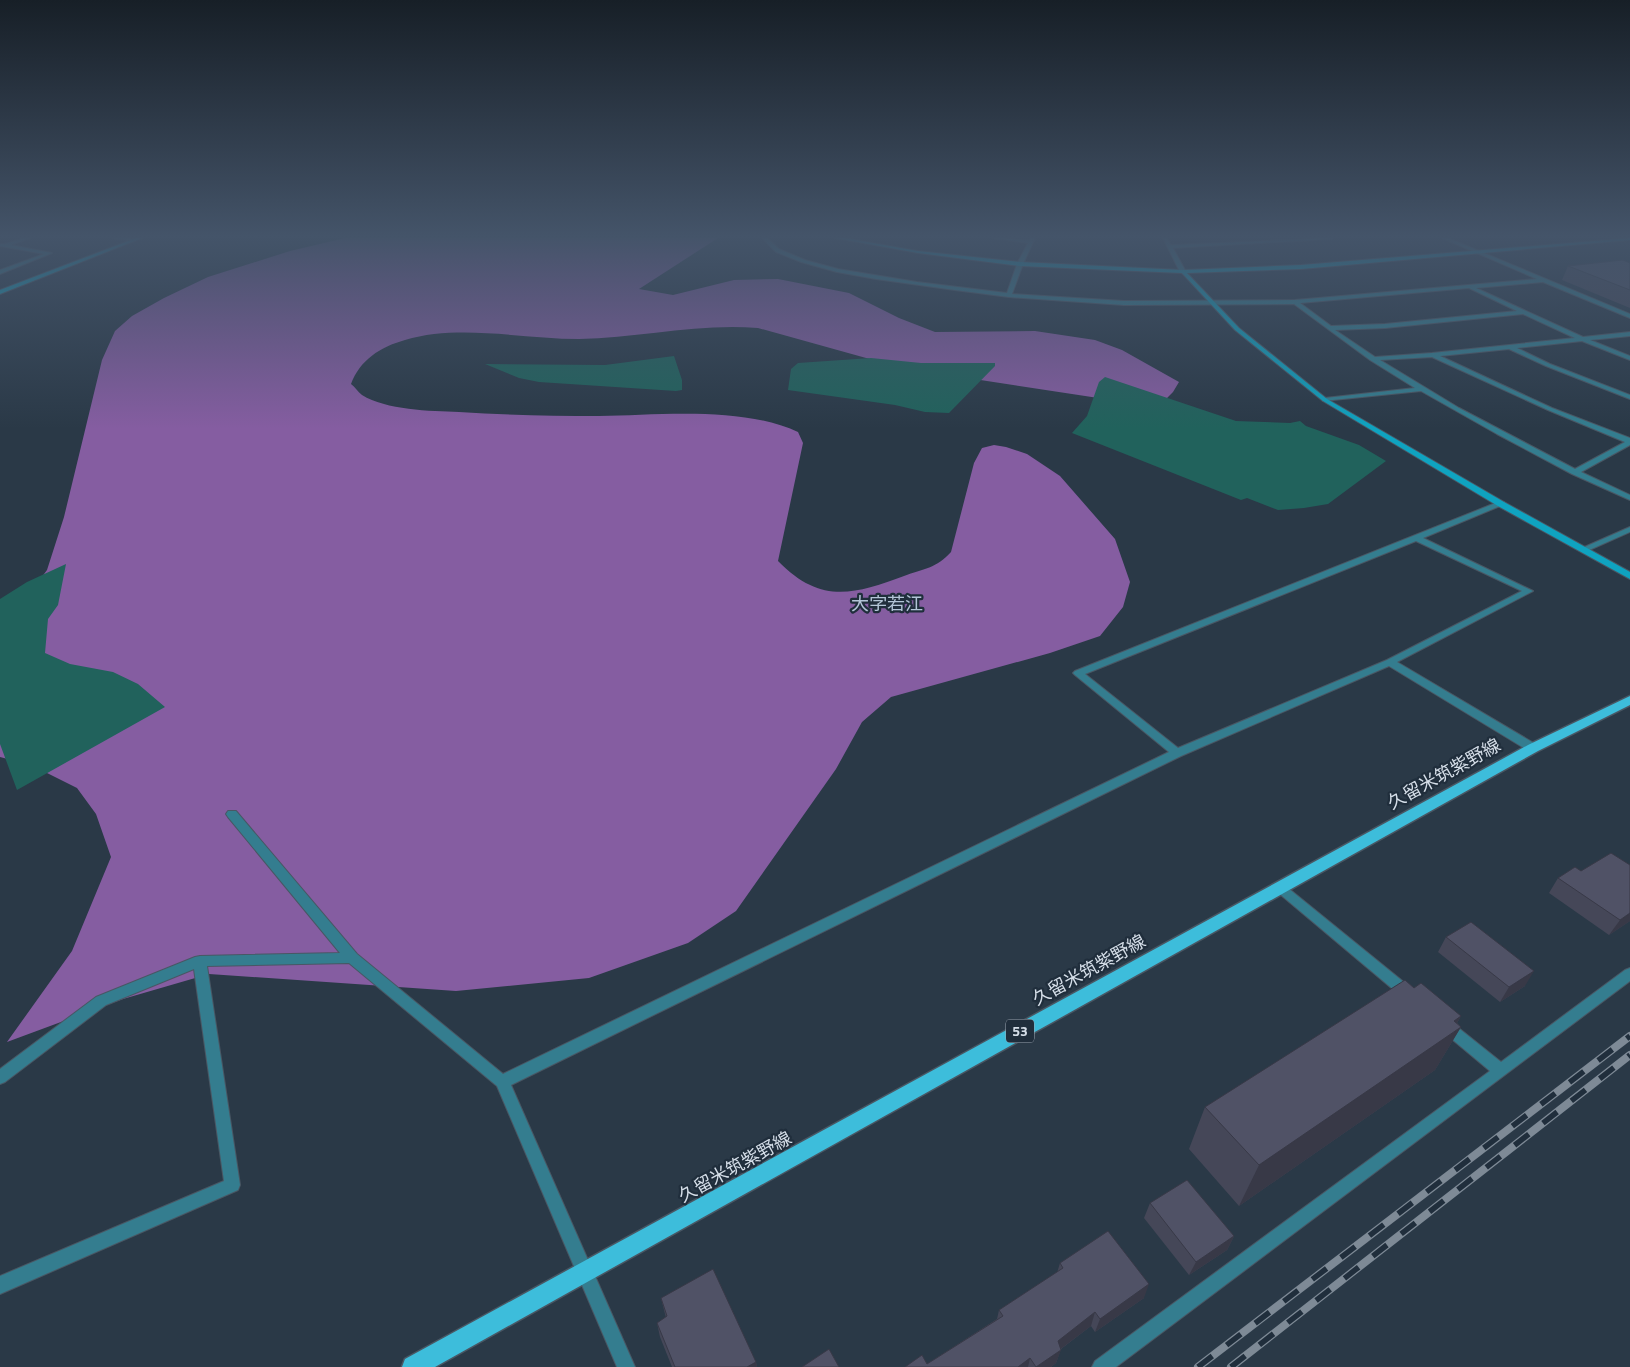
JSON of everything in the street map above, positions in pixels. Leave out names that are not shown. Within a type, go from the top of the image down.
[{"type":"main road","name":"久留米筑紫野線","points":[[413,1367],[1533,748],[1630,700]]},
{"type":"street","points":[[1109,302],[1211,304],[1295,302],[1372,359],[1489,429],[1630,498]]},
{"type":"street","points":[[1502,302],[1582,339],[1630,358]]},
{"type":"street","points":[[1596,302],[1630,316]]},
{"type":"street","points":[[1211,304],[1237,330],[1325,400],[1502,504],[1630,576]]},
{"type":"street","points":[[1329,328],[1385,326],[1524,312]]},
{"type":"street","points":[[1372,359],[1432,355],[1630,334]]},
{"type":"street","points":[[1509,347],[1548,365],[1630,397]]},
{"type":"street","points":[[1432,355],[1482,380],[1630,441]]},
{"type":"street","points":[[1325,400],[1421,389]]},
{"type":"street","points":[[1576,472],[1630,441]]},
{"type":"street","points":[[1177,752],[1078,673],[1502,504]]},
{"type":"street","points":[[1584,549],[1630,529]]},
{"type":"street","points":[[502,1082],[1177,752],[1390,662],[1529,591],[1417,538]]},
{"type":"street","points":[[1390,662],[1533,748]]},
{"type":"street","points":[[232,814],[352,958],[502,1082],[626,1367]]},
{"type":"street","points":[[1280,888],[1417,1002]]},
{"type":"street","points":[[0,1077],[102,1001],[200,961],[352,958]]},
{"type":"street","points":[[0,1285],[232,1185],[200,961]]},
{"type":"street","points":[[1101,1367],[1630,974]]},
{"type":"street","points":[[1432,1014],[1501,1071]]},
{"type":"shaded area","points":[[157,302],[867,302],[899,318],[935,332],[1035,331],[1095,340],[1122,350],[1179,382],[1173,392],[1163,402],[1118,401],[902,368],[758,328],[736,327],[713,327],[579,339],[491,333],[447,333],[426,335],[387,346],[365,361],[351,384],[362,395],[396,407],[435,411],[546,416],[727,415],[752,418],[798,432],[803,443],[778,561],[793,575],[823,590],[838,592],[869,588],[940,562],[951,552],[974,463],[982,448],[994,445],[1027,454],[1060,476],[1115,539],[1130,582],[1123,607],[1100,636],[1050,653],[891,697],[862,722],[836,769],[736,911],[688,943],[589,978],[456,991],[209,974],[123,999],[7,1042],[72,951],[111,857],[96,814],[77,788],[31,765],[0,757],[0,628],[19,608],[47,570],[64,517],[102,360],[115,331],[132,316]]},
{"type":"shaded area","points":[[674,356],[682,380],[682,390],[676,391],[539,382],[519,378],[485,364],[605,365]]},
{"type":"shaded area","points":[[871,358],[921,363],[995,363],[995,366],[949,413],[925,412],[895,405],[788,390],[791,369],[798,363]]},
{"type":"shaded area","points":[[1105,377],[1236,421],[1290,423],[1300,421],[1306,426],[1359,445],[1386,461],[1328,504],[1278,510],[1247,498],[1241,500],[1072,433],[1087,416],[1099,382]]},
{"type":"shaded area","points":[[66,564],[58,605],[48,619],[45,653],[70,664],[113,672],[138,684],[165,707],[17,790],[0,744],[0,599],[27,582]]},
{"type":"building","points":[[1611,853],[1630,865],[1630,913],[1620,920],[1558,878],[1575,867],[1581,871]]},
{"type":"building","points":[[1471,922],[1534,971],[1509,987],[1446,937]]},
{"type":"building","points":[[1405,980],[1414,988],[1421,983],[1461,1016],[1454,1021],[1461,1027],[1259,1165],[1205,1107]]},
{"type":"building","points":[[1187,1180],[1234,1236],[1196,1262],[1150,1203]]},
{"type":"building","points":[[1108,1231],[1149,1284],[1100,1319],[1095,1312],[1058,1341],[1061,1350],[1036,1367],[1030,1358],[1018,1367],[905,1367],[922,1355],[927,1364],[1003,1316],[999,1310],[1063,1268],[1060,1263]]},
{"type":"building","points":[[713,1269],[756,1362],[747,1367],[675,1367],[657,1323],[667,1316],[661,1298]]},
{"type":"building","points":[[829,1349],[839,1367],[802,1367]]},
{"type":"railway","points":[[1198,1367],[1630,1036]]},
{"type":"railway","points":[[1231,1367],[1630,1055]]},
{"type":"district","name":"大字若江","points":[[887,604]]}]
